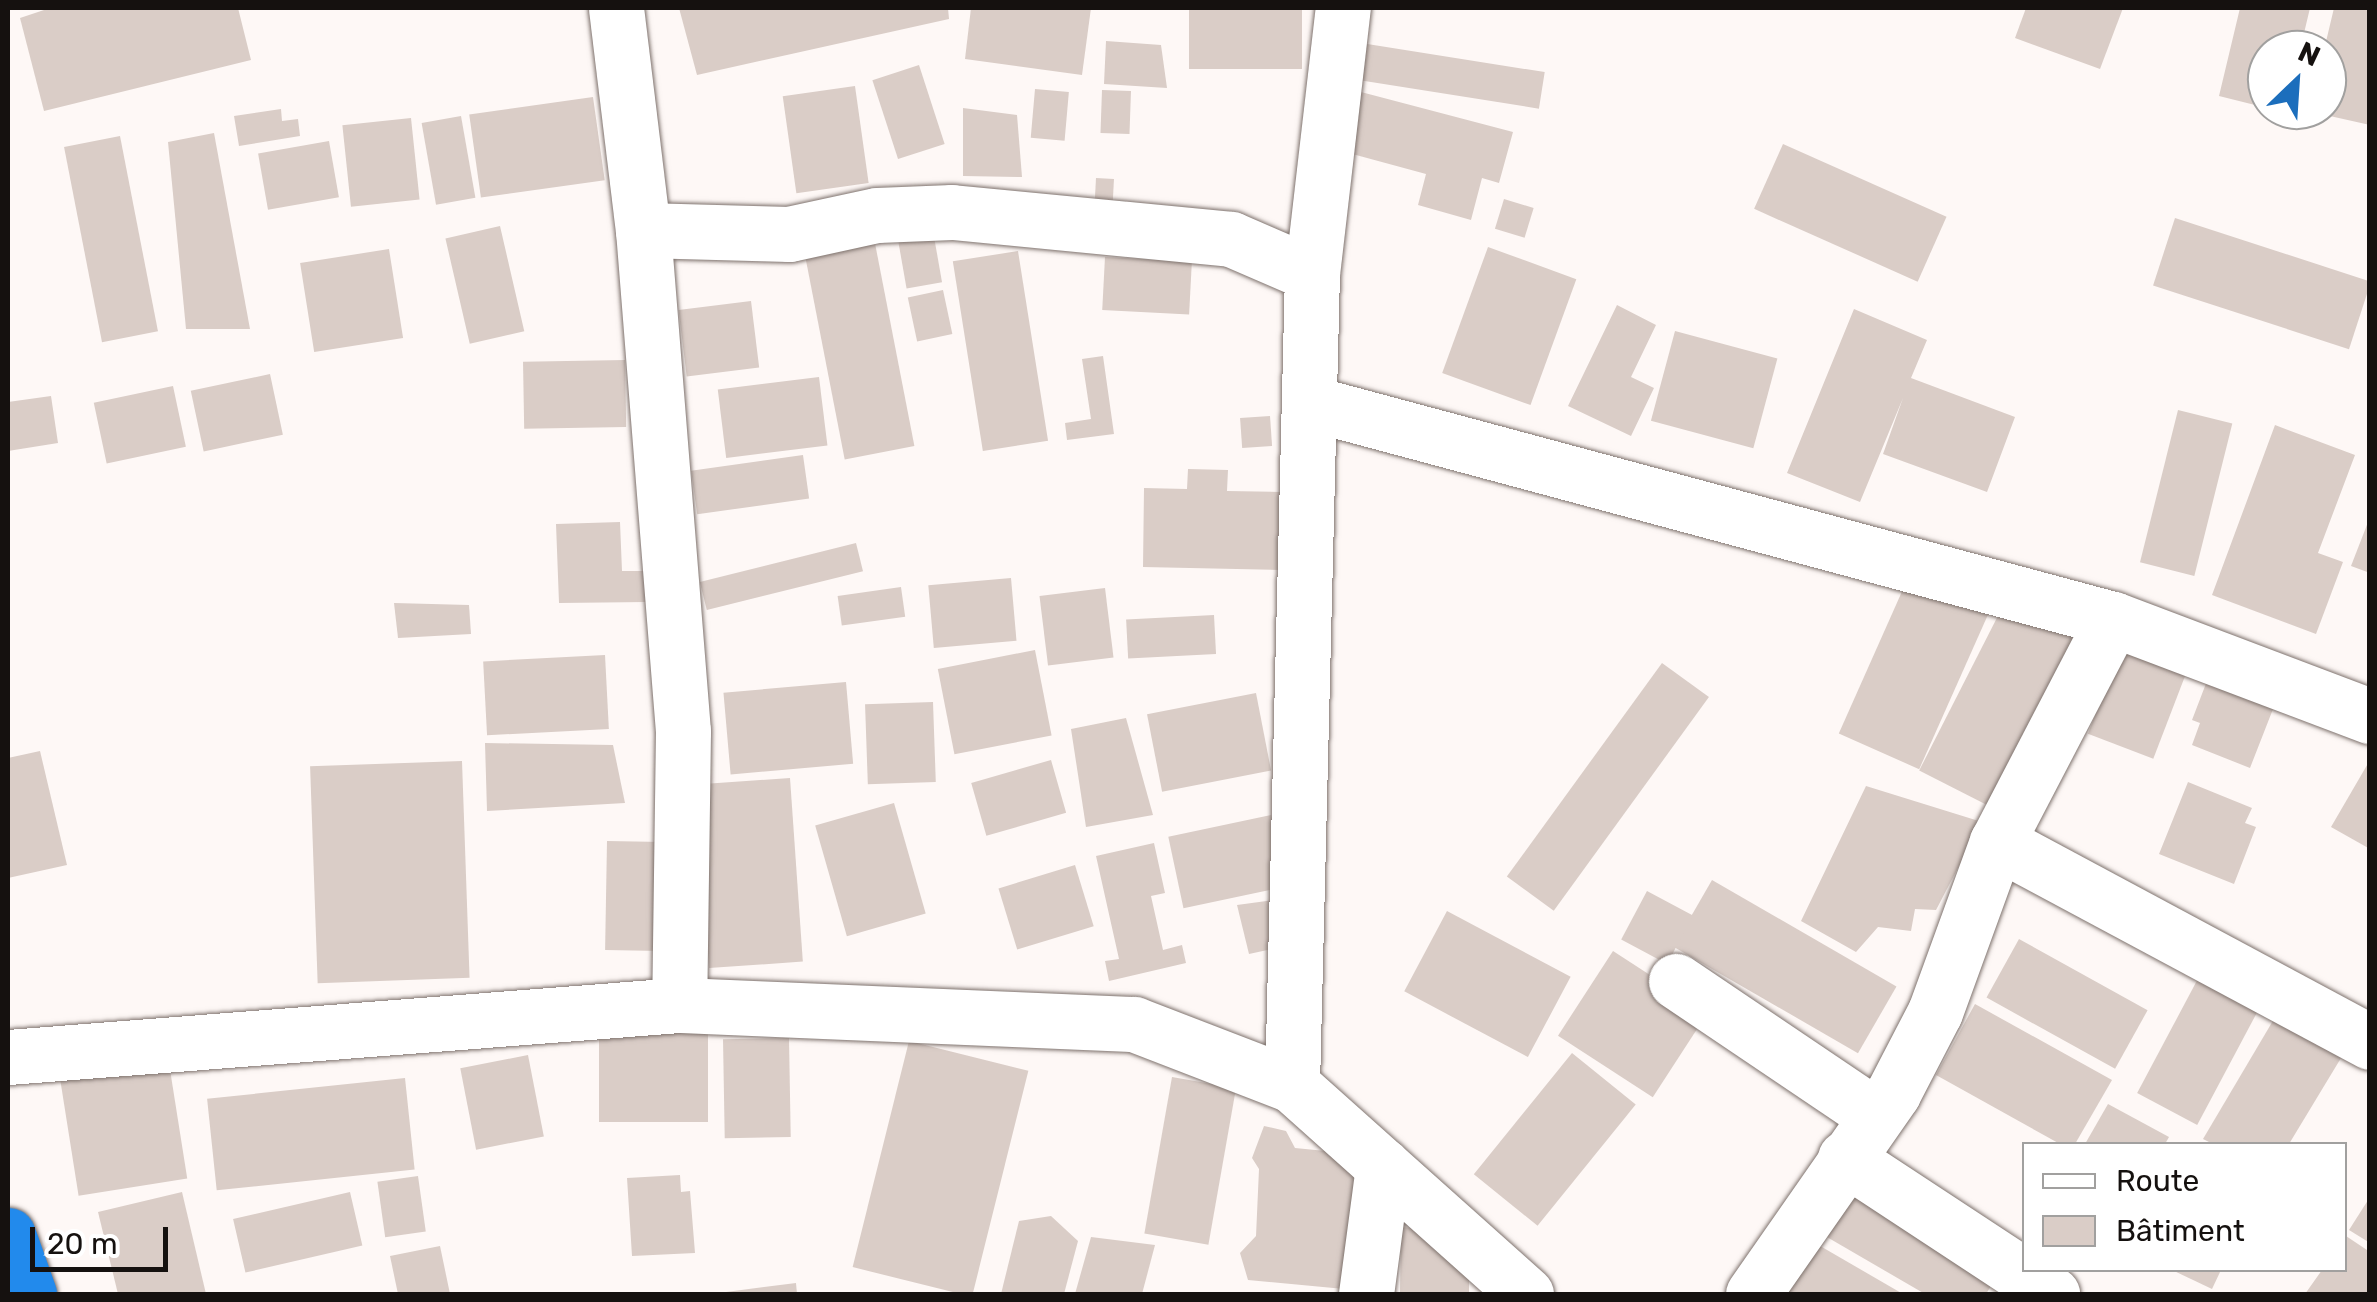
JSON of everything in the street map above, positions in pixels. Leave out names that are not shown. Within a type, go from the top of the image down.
[{"type":"highway","points":[[8,1235],[28,1294]]},
{"type":"street","points":[[616,8],[643,230],[683,732],[680,1005]]},
{"type":"street","points":[[1292,1085],[1312,274],[1343,8]]},
{"type":"street","points":[[643,230],[789,234],[876,214],[952,212],[1231,239],[1312,274]]},
{"type":"street","points":[[1310,402],[2113,619],[2370,716]]},
{"type":"street","points":[[1754,1294],[1860,1137],[1935,1012],[1997,842],[2113,619]]},
{"type":"street","points":[[1997,842],[2370,1042]]},
{"type":"street","points":[[1676,981],[2022,1269]]},
{"type":"street","points":[[8,1058],[680,1005],[1134,1024],[1292,1085],[1526,1294]]},
{"type":"street","points":[[1366,1294],[1382,1166]]},
{"type":"street","points":[[2025,1272],[2052,1294]]},
{"type":"building","points":[[50,8],[238,8],[251,60],[44,111],[20,18]]},
{"type":"building","points":[[679,8],[948,8],[949,19],[697,75]]},
{"type":"building","points":[[971,8],[1091,8],[1082,75],[965,59]]},
{"type":"building","points":[[1189,8],[1302,8],[1302,69],[1189,69]]},
{"type":"building","points":[[2026,8],[2123,8],[2100,69],[2015,38]]},
{"type":"building","points":[[2240,8],[2310,8],[2305,30],[2247,30],[2247,103],[2219,96]]},
{"type":"building","points":[[2334,8],[2370,8],[2370,125],[2347,120],[2347,30],[2329,30]]},
{"type":"building","points":[[1106,41],[1161,45],[1167,88],[1104,84]]},
{"type":"building","points":[[1361,43],[1545,72],[1539,109],[1355,80]]},
{"type":"building","points":[[919,65],[945,144],[898,159],[872,80]]},
{"type":"building","points":[[855,86],[869,183],[796,193],[783,96]]},
{"type":"building","points":[[1035,89],[1069,92],[1065,141],[1031,138]]},
{"type":"building","points":[[1102,90],[1131,91],[1129,134],[1100,133]]},
{"type":"building","points":[[1361,92],[1513,132],[1499,183],[1482,178],[1471,220],[1418,205],[1426,174],[1345,152]]},
{"type":"building","points":[[593,97],[605,180],[481,198],[469,114]]},
{"type":"building","points":[[963,108],[1017,115],[1022,177],[963,176]]},
{"type":"building","points":[[281,109],[282,121],[298,119],[300,136],[239,146],[234,116]]},
{"type":"building","points":[[461,116],[475,198],[436,205],[422,123]]},
{"type":"building","points":[[411,118],[420,200],[351,207],[342,125]]},
{"type":"building","points":[[214,133],[250,329],[186,329],[168,142]]},
{"type":"building","points":[[120,136],[158,331],[102,342],[64,147]]},
{"type":"building","points":[[329,141],[339,197],[268,210],[258,154]]},
{"type":"building","points":[[1783,144],[1947,217],[1918,282],[1754,209]]},
{"type":"building","points":[[1096,178],[1114,179],[1113,200],[1095,199]]},
{"type":"building","points":[[1504,199],[1534,208],[1525,238],[1495,229]]},
{"type":"building","points":[[2175,218],[2370,281],[2349,349],[2153,286]]},
{"type":"building","points":[[500,226],[524,331],[470,344],[445,239]]},
{"type":"building","points":[[933,231],[942,282],[907,288],[898,237]]},
{"type":"building","points":[[873,233],[914,446],[845,460],[803,247]]},
{"type":"building","points":[[1488,247],[1576,279],[1531,405],[1442,373]]},
{"type":"building","points":[[389,249],[403,338],[314,352],[300,263]]},
{"type":"building","points":[[1018,251],[1048,441],[983,451],[953,261]]},
{"type":"building","points":[[1105,257],[1192,262],[1189,314],[1102,310]]},
{"type":"building","points":[[943,290],[952,334],[917,342],[908,297]]},
{"type":"building","points":[[751,301],[759,368],[687,376],[679,310]]},
{"type":"building","points":[[1617,305],[1656,325],[1631,377],[1654,388],[1631,436],[1568,406]]},
{"type":"building","points":[[1854,309],[1927,340],[1911,378],[2015,417],[1987,492],[1883,454],[1903,398],[1860,502],[1787,473]]},
{"type":"building","points":[[1675,331],[1777,358],[1753,448],[1651,421]]},
{"type":"building","points":[[1103,356],[1114,434],[1067,440],[1065,423],[1091,419],[1082,359]]},
{"type":"building","points":[[625,360],[626,427],[524,429],[523,362]]},
{"type":"building","points":[[270,374],[283,435],[204,451],[191,391]]},
{"type":"building","points":[[819,377],[827,445],[726,458],[718,389]]},
{"type":"building","points":[[173,386],[186,447],[107,463],[94,403]]},
{"type":"building","points":[[51,396],[58,443],[8,451],[8,402]]},
{"type":"building","points":[[2178,410],[2232,424],[2194,576],[2140,562]]},
{"type":"building","points":[[1270,416],[1272,446],[1242,448],[1240,418]]},
{"type":"building","points":[[2275,425],[2355,455],[2318,553],[2343,562],[2316,634],[2212,595]]},
{"type":"building","points":[[803,455],[809,499],[697,514],[691,471]]},
{"type":"building","points":[[1188,469],[1228,470],[1227,491],[1281,492],[1280,570],[1143,567],[1144,488],[1187,489]]},
{"type":"building","points":[[2370,517],[2370,573],[2351,566]]},
{"type":"building","points":[[620,522],[622,571],[646,571],[647,602],[559,603],[556,524]]},
{"type":"building","points":[[856,543],[863,571],[707,610],[700,582]]},
{"type":"building","points":[[1912,569],[1992,605],[1919,769],[1839,733]]},
{"type":"building","points":[[1011,578],[1016,641],[934,648],[928,585]]},
{"type":"building","points":[[901,587],[905,617],[842,626],[838,596]]},
{"type":"building","points":[[1105,588],[1114,657],[1048,666],[1039,596]]},
{"type":"building","points":[[2005,602],[2082,641],[1996,809],[1919,770]]},
{"type":"building","points":[[394,603],[469,605],[471,634],[398,638]]},
{"type":"building","points":[[1214,615],[1216,654],[1128,659],[1126,620]]},
{"type":"building","points":[[2127,632],[2192,657],[2153,759],[2088,734]]},
{"type":"building","points":[[1035,650],[1052,735],[954,754],[938,669]]},
{"type":"building","points":[[605,655],[609,729],[487,735],[483,661]]},
{"type":"building","points":[[2215,660],[2282,686],[2250,768],[2192,745],[2200,723],[2192,720]]},
{"type":"building","points":[[1662,663],[1709,697],[1554,911],[1507,877]]},
{"type":"building","points":[[846,682],[853,764],[731,774],[723,693]]},
{"type":"building","points":[[1256,693],[1271,771],[1162,792],[1147,714]]},
{"type":"building","points":[[933,702],[936,782],[868,784],[865,704]]},
{"type":"building","points":[[1126,718],[1153,815],[1086,827],[1071,729]]},
{"type":"building","points":[[485,743],[613,745],[625,803],[487,811]]},
{"type":"building","points":[[40,751],[67,865],[8,878],[8,758]]},
{"type":"building","points":[[1051,760],[1066,813],[986,836],[971,783]]},
{"type":"building","points":[[2370,760],[2370,849],[2331,827]]},
{"type":"building","points":[[462,761],[470,978],[318,983],[310,766]]},
{"type":"building","points":[[790,778],[803,962],[709,968],[696,785]]},
{"type":"building","points":[[2188,782],[2252,808],[2245,823],[2256,827],[2234,884],[2159,854]]},
{"type":"building","points":[[1866,786],[1982,822],[1936,910],[1915,909],[1911,931],[1878,927],[1856,952],[1801,921]]},
{"type":"building","points":[[894,803],[926,914],[847,936],[815,826]]},
{"type":"building","points":[[1271,815],[1286,886],[1183,908],[1168,837]]},
{"type":"building","points":[[607,841],[663,842],[661,951],[605,950]]},
{"type":"building","points":[[1154,843],[1165,893],[1151,896],[1163,950],[1182,945],[1186,963],[1109,981],[1105,961],[1119,959],[1096,856]]},
{"type":"building","points":[[1075,865],[1094,926],[1017,950],[998,888]]},
{"type":"building","points":[[1712,880],[1896,986],[1858,1053],[1674,947]]},
{"type":"building","points":[[1647,891],[1693,915],[1667,964],[1621,940]]},
{"type":"building","points":[[1288,898],[1294,944],[1249,954],[1237,905]]},
{"type":"building","points":[[1447,911],[1571,977],[1528,1057],[1404,991]]},
{"type":"building","points":[[2019,939],[2148,1010],[2115,1069],[1987,998]]},
{"type":"building","points":[[1613,951],[1708,1013],[1653,1097],[1558,1036]]},
{"type":"building","points":[[2201,973],[2261,1005],[2197,1125],[2137,1093]]},
{"type":"building","points":[[1975,1004],[2112,1080],[2076,1142],[2056,1142],[1936,1075]]},
{"type":"building","points":[[2274,1019],[2341,1058],[2290,1142],[2203,1139]]},
{"type":"building","points":[[599,1026],[708,1026],[708,1122],[599,1122]]},
{"type":"building","points":[[789,1038],[791,1137],[725,1138],[723,1039]]},
{"type":"building","points":[[909,1041],[1028,1071],[973,1294],[853,1267]]},
{"type":"building","points":[[1572,1053],[1636,1105],[1538,1226],[1474,1174]]},
{"type":"building","points":[[528,1055],[544,1136],[476,1150],[460,1068]]},
{"type":"building","points":[[168,1057],[187,1178],[79,1196],[59,1074]]},
{"type":"building","points":[[1172,1077],[1236,1088],[1208,1245],[1144,1234]]},
{"type":"building","points":[[405,1078],[415,1169],[217,1190],[207,1099]]},
{"type":"building","points":[[2108,1104],[2169,1137],[2166,1142],[2086,1142]]},
{"type":"building","points":[[1264,1126],[1286,1131],[1295,1148],[1356,1154],[1344,1289],[1248,1280],[1240,1253],[1256,1236],[1259,1169],[1252,1158]]},
{"type":"building","points":[[680,1175],[681,1192],[690,1191],[695,1253],[632,1256],[627,1178]]},
{"type":"building","points":[[418,1176],[426,1231],[385,1237],[377,1182]]},
{"type":"building","points":[[1850,1182],[2001,1270],[1986,1294],[1925,1294],[1820,1233]]},
{"type":"building","points":[[182,1192],[206,1294],[118,1294],[98,1212]]},
{"type":"building","points":[[350,1192],[362,1246],[245,1273],[233,1219]]},
{"type":"building","points":[[2370,1197],[2370,1243],[2349,1230]]},
{"type":"building","points":[[1051,1216],[1078,1241],[1064,1294],[1001,1294],[1019,1221]]},
{"type":"building","points":[[1401,1227],[1440,1230],[1469,1252],[1469,1294],[1400,1294]]},
{"type":"building","points":[[1091,1237],[1155,1245],[1142,1294],[1075,1294]]},
{"type":"building","points":[[2347,1237],[2370,1252],[2370,1294],[2305,1294],[2321,1272],[2347,1272]]},
{"type":"building","points":[[1815,1243],[1903,1294],[1786,1294]]},
{"type":"building","points":[[440,1246],[450,1294],[398,1294],[390,1256]]},
{"type":"building","points":[[2176,1272],[2220,1272],[2212,1289]]},
{"type":"building","points":[[796,1283],[797,1294],[726,1294],[726,1292]]}]
